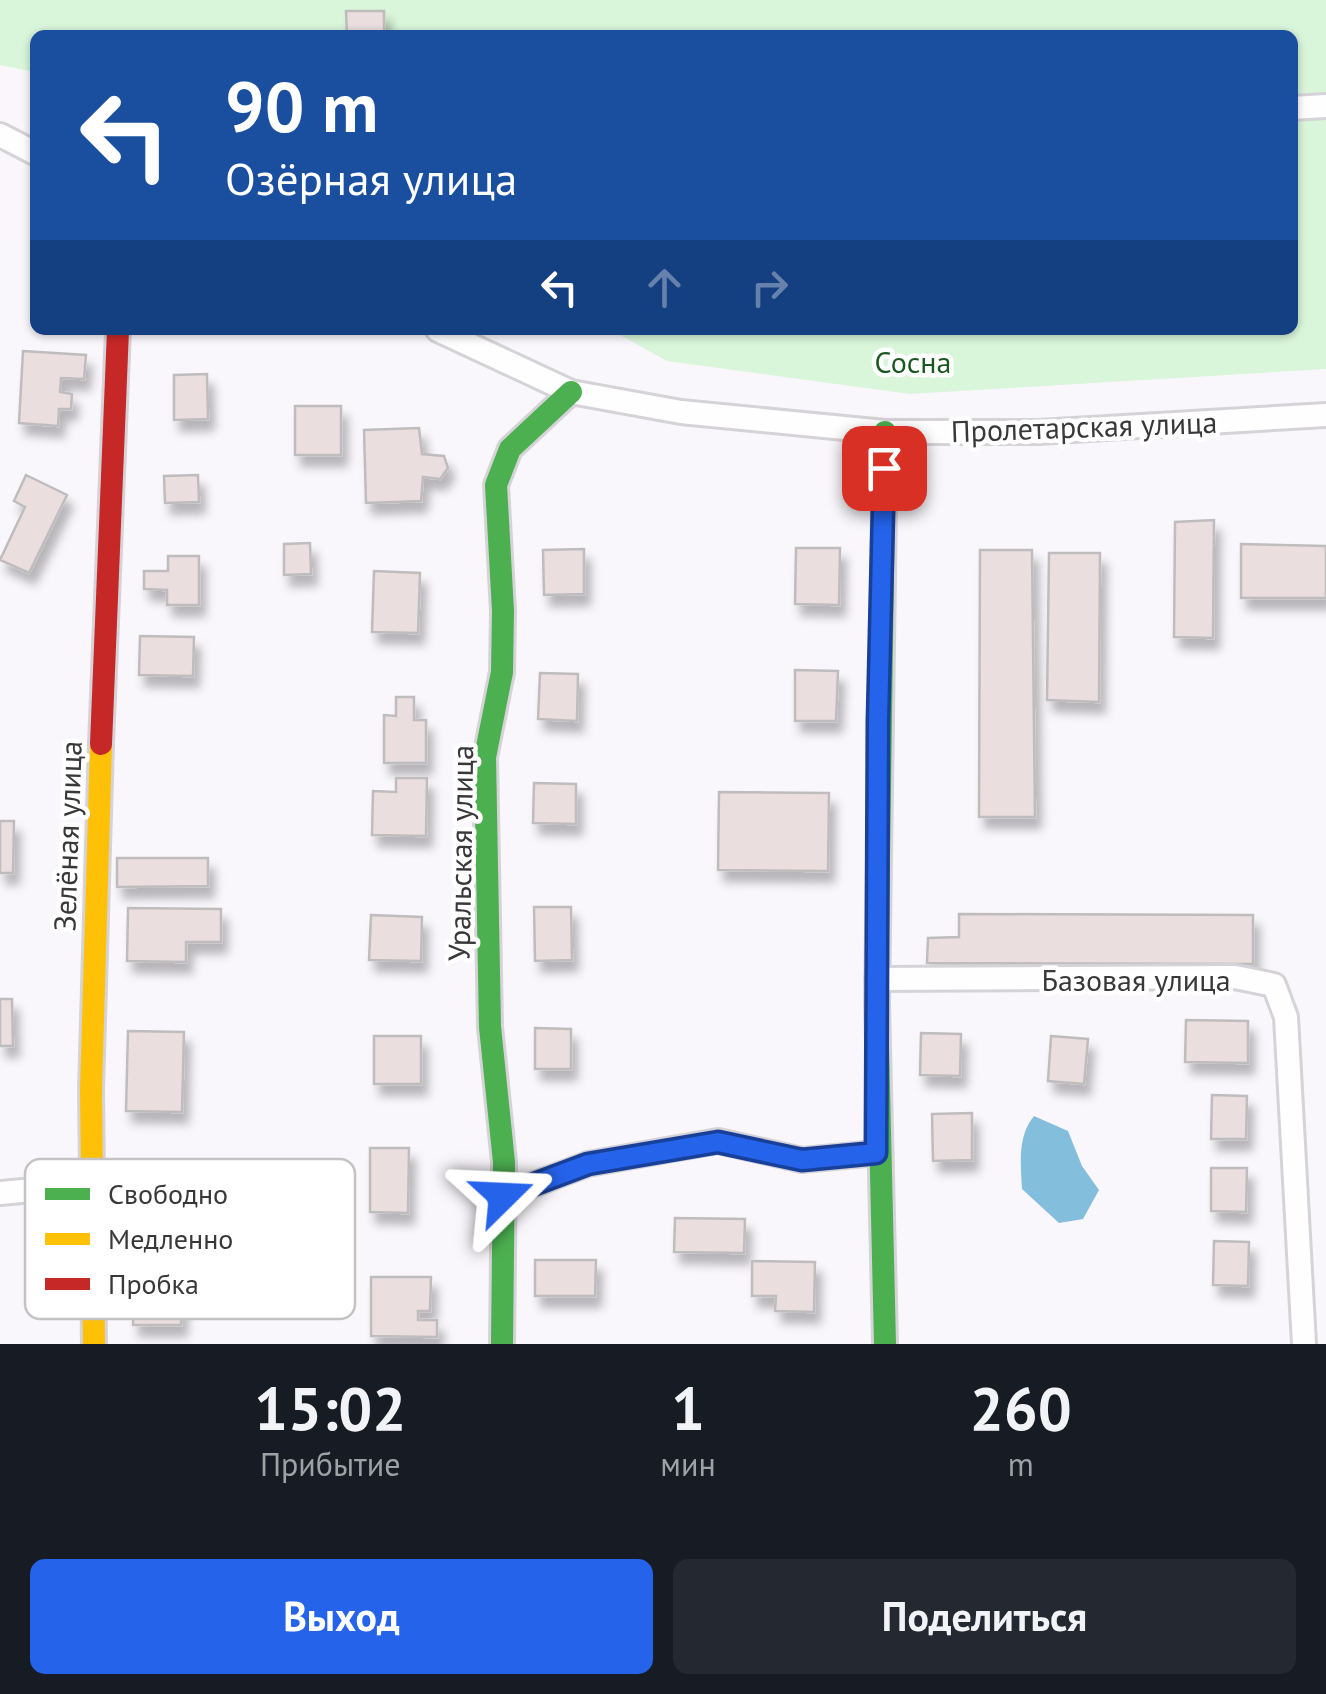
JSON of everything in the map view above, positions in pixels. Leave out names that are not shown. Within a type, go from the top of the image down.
[{"type":"street","points":[[1298,108],[1326,106]]},
{"type":"street","points":[[0,135],[30,150]]},
{"type":"street","name":"Зелёная улица","points":[[89,1159],[98,754],[118,335]]},
{"type":"street","name":"Пролетарская улица","points":[[449,335],[571,392],[681,412],[885,432],[1039,432],[1326,415]]},
{"type":"street","name":"Уральская улица","points":[[502,1344],[504,1162],[490,1028],[486,851],[486,757],[502,672],[496,486],[510,449],[571,392]]},
{"type":"street","points":[[884,1344],[876,1153],[878,702],[885,432]]},
{"type":"street","name":"Базовая улица","points":[[877,979],[1234,977],[1274,985],[1286,1016],[1304,1344]]},
{"type":"street","points":[[503,1196],[588,1164],[718,1142],[802,1160],[876,1153]]},
{"type":"street","points":[[0,1192],[25,1190]]},
{"type":"street","name":"Зелёная улица","points":[[93,1319],[94,1344]]},
{"type":"green space","name":"Сосна","points":[[0,0],[1326,0],[1326,369],[910,394],[667,361],[620,335],[1298,335],[1298,30],[30,30],[30,71],[0,65]]},
{"type":"water","points":[[1034,1116],[1068,1131],[1082,1166],[1099,1190],[1083,1219],[1059,1223],[1022,1189],[1022,1141]]},
{"type":"building","points":[[346,11],[384,11],[384,30],[347,30]]},
{"type":"building","points":[[23,351],[86,355],[84,379],[61,378],[60,392],[72,394],[71,409],[59,409],[58,426],[19,423]]},
{"type":"building","points":[[207,374],[208,419],[174,420],[174,375]]},
{"type":"building","points":[[295,406],[341,406],[341,455],[295,455]]},
{"type":"building","points":[[419,428],[422,454],[444,456],[448,468],[440,479],[423,477],[421,501],[366,503],[364,430]]},
{"type":"building","points":[[26,475],[67,495],[29,573],[0,560],[25,507],[14,501]]},
{"type":"building","points":[[198,475],[199,502],[165,503],[164,476]]},
{"type":"building","points":[[1214,520],[1213,638],[1174,637],[1175,522]]},
{"type":"building","points":[[310,543],[311,574],[284,575],[284,544]]},
{"type":"building","points":[[1241,544],[1326,546],[1326,598],[1241,598]]},
{"type":"building","points":[[796,548],[840,548],[839,605],[795,604]]},
{"type":"building","points":[[584,549],[584,594],[544,595],[543,550]]},
{"type":"building","points":[[980,550],[1032,550],[1035,817],[979,817]]},
{"type":"building","points":[[1049,553],[1100,553],[1099,702],[1047,700]]},
{"type":"building","points":[[168,556],[199,556],[199,605],[167,605],[167,590],[144,589],[144,571],[168,571]]},
{"type":"building","points":[[374,571],[420,573],[418,633],[372,632]]},
{"type":"building","points":[[140,636],[194,637],[193,676],[139,675]]},
{"type":"building","points":[[795,670],[838,671],[836,721],[795,721]]},
{"type":"building","points":[[540,673],[578,674],[577,721],[538,719]]},
{"type":"building","points":[[396,697],[414,697],[414,720],[426,720],[426,763],[384,763],[384,715],[396,716]]},
{"type":"building","points":[[396,778],[427,778],[426,836],[372,835],[373,791],[396,792]]},
{"type":"building","points":[[534,783],[576,784],[576,824],[533,823]]},
{"type":"building","points":[[719,792],[829,793],[828,871],[718,870]]},
{"type":"building","points":[[0,821],[14,821],[13,873],[0,873]]},
{"type":"building","points":[[117,858],[208,858],[208,886],[117,887]]},
{"type":"building","points":[[534,907],[571,907],[572,960],[535,961]]},
{"type":"building","points":[[128,908],[221,909],[221,942],[186,942],[186,962],[127,961]]},
{"type":"building","points":[[959,914],[1253,915],[1253,964],[927,963],[928,938],[959,937]]},
{"type":"building","points":[[371,915],[422,917],[421,961],[369,960]]},
{"type":"building","points":[[0,999],[12,999],[13,1046],[0,1046]]},
{"type":"building","points":[[1186,1020],[1248,1021],[1248,1063],[1185,1062]]},
{"type":"building","points":[[535,1028],[571,1029],[571,1069],[535,1069]]},
{"type":"building","points":[[128,1031],[184,1032],[182,1112],[126,1111]]},
{"type":"building","points":[[921,1033],[961,1034],[960,1076],[920,1075]]},
{"type":"building","points":[[374,1036],[421,1036],[421,1084],[374,1084]]},
{"type":"building","points":[[1051,1036],[1088,1039],[1084,1084],[1048,1081]]},
{"type":"building","points":[[1212,1095],[1247,1096],[1246,1139],[1211,1139]]},
{"type":"building","points":[[972,1113],[972,1160],[933,1161],[932,1114]]},
{"type":"building","points":[[370,1148],[409,1148],[408,1213],[370,1212]]},
{"type":"building","points":[[1211,1168],[1247,1168],[1246,1212],[1211,1211]]},
{"type":"building","points":[[675,1218],[745,1219],[744,1253],[674,1252]]},
{"type":"building","points":[[1214,1241],[1249,1242],[1248,1286],[1213,1285]]},
{"type":"building","points":[[535,1260],[596,1260],[595,1296],[535,1296]]},
{"type":"building","points":[[752,1261],[815,1262],[814,1312],[775,1311],[776,1296],[752,1296]]},
{"type":"building","points":[[371,1277],[431,1277],[430,1311],[418,1311],[418,1320],[437,1320],[437,1337],[371,1336]]},
{"type":"building","points":[[133,1319],[181,1319],[181,1325],[133,1325]]},
{"type":"traffic: fast","points":[[502,1344],[504,1162],[490,1027],[485,757],[502,672],[496,485],[510,449],[571,392]]},
{"type":"traffic: fast","points":[[885,432],[877,1002],[885,1344]]},
{"type":"traffic: slow","points":[[92,1159],[101,744]]},
{"type":"traffic: slow","points":[[94,1319],[94,1344]]},
{"type":"traffic: jam","points":[[101,744],[118,335]]},
{"type":"route","points":[[503,1196],[588,1164],[718,1142],[802,1160],[876,1153],[878,721],[884,468]]}]
